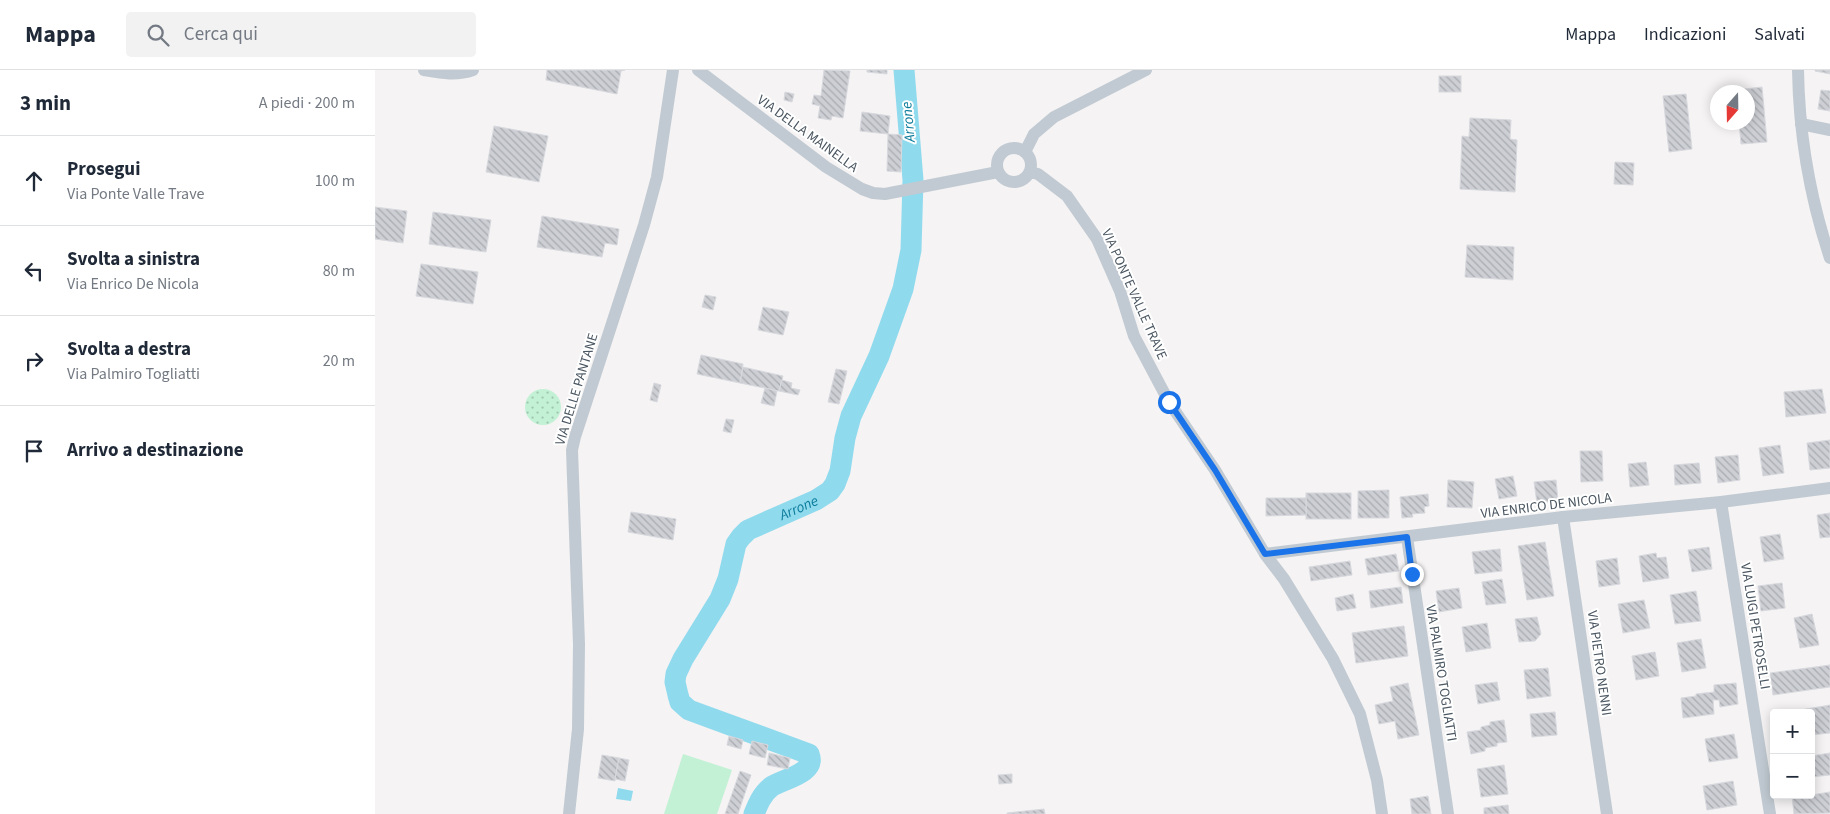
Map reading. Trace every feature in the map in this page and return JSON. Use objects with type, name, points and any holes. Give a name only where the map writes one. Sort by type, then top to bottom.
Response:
[{"type":"street","points":[[424,70],[463,74],[473,70]]},
{"type":"street","name":"VIA DELLE PANTANE","points":[[569,814],[578,729],[579,644],[572,450],[644,225],[657,177],[673,70]]},
{"type":"street","name":"VIA DELLA MAINELLA","points":[[698,70],[842,178],[873,193],[897,193],[998,172]]},
{"type":"street","points":[[1025,152],[1034,134],[1054,118],[1146,70]]},
{"type":"street","points":[[1799,70],[1801,124],[1811,184],[1830,258]]},
{"type":"street","points":[[1801,124],[1830,130]]},
{"type":"street","points":[[1015,148],[1025,152],[1031,161],[1030,172],[1023,180],[1006,181],[998,172],[997,160],[1004,150],[1015,148]]},
{"type":"street","name":"VIA PONTE VALLE TRAVE","points":[[1030,172],[1037,174],[1067,196],[1097,239],[1120,291],[1134,336],[1169,402],[1215,470],[1265,554],[1284,579],[1333,659],[1360,714],[1377,780],[1382,814]]},
{"type":"street","name":"VIA ENRICO DE NICOLA","points":[[1265,554],[1563,517],[1721,502],[1830,488]]},
{"type":"street","name":"VIA LUIGI PETROSELLI","points":[[1721,502],[1770,814]]},
{"type":"street","name":"VIA PIETRO NENNI","points":[[1563,517],[1607,814]]},
{"type":"street","name":"VIA PALMIRO TOGLIATTI","points":[[1407,537],[1448,814]]},
{"type":"green space","points":[[543,389],[555,395],[561,407],[555,419],[543,425],[531,419],[525,407],[531,395]]},
{"type":"green space","points":[[683,754],[732,770],[717,814],[664,814]]},
{"type":"water","points":[[618,788],[633,791],[631,801],[616,799]]},
{"type":"building","points":[[547,70],[625,70],[621,71],[617,94],[546,80]]},
{"type":"building","points":[[824,70],[850,71],[843,118],[832,116],[831,120],[818,118],[820,106],[812,104],[814,95],[821,96]]},
{"type":"building","points":[[867,70],[887,70],[887,74],[867,72]]},
{"type":"building","points":[[1815,70],[1830,70],[1830,74],[1815,71]]},
{"type":"building","points":[[1439,76],[1461,76],[1461,92],[1439,92]]},
{"type":"building","points":[[1762,87],[1767,142],[1741,144],[1740,130],[1755,130],[1755,88]]},
{"type":"building","points":[[1821,90],[1830,91],[1830,111],[1818,109]]},
{"type":"building","points":[[785,92],[794,94],[792,102],[784,100]]},
{"type":"building","points":[[1686,94],[1692,149],[1669,152],[1663,96]]},
{"type":"building","points":[[862,112],[890,116],[888,134],[860,131]]},
{"type":"building","points":[[1470,118],[1511,120],[1510,139],[1517,140],[1515,192],[1460,189],[1462,136],[1469,137]]},
{"type":"building","points":[[494,126],[548,136],[539,182],[486,172]]},
{"type":"building","points":[[888,134],[902,135],[901,172],[887,171]]},
{"type":"building","points":[[1615,162],[1634,163],[1633,185],[1614,184]]},
{"type":"building","points":[[375,207],[407,211],[403,243],[375,239]]},
{"type":"building","points":[[433,212],[491,220],[486,252],[429,244]]},
{"type":"building","points":[[542,216],[619,229],[617,245],[605,243],[602,257],[537,247]]},
{"type":"building","points":[[1467,245],[1514,247],[1513,280],[1465,277]]},
{"type":"building","points":[[421,264],[478,272],[473,304],[416,296]]},
{"type":"building","points":[[705,295],[716,297],[713,310],[702,307]]},
{"type":"building","points":[[763,307],[789,312],[783,335],[758,330]]},
{"type":"building","points":[[701,355],[743,364],[740,383],[697,374]]},
{"type":"building","points":[[743,367],[783,376],[779,391],[740,383]]},
{"type":"building","points":[[836,369],[847,371],[839,404],[828,402]]},
{"type":"building","points":[[782,380],[792,383],[791,388],[800,390],[798,395],[779,391]]},
{"type":"building","points":[[654,383],[661,385],[657,402],[650,400]]},
{"type":"building","points":[[765,388],[777,391],[774,406],[761,403]]},
{"type":"building","points":[[1822,389],[1826,413],[1786,417],[1784,392]]},
{"type":"building","points":[[726,419],[734,420],[731,433],[723,431]]},
{"type":"building","points":[[1830,440],[1830,468],[1810,470],[1807,443]]},
{"type":"building","points":[[1780,445],[1784,473],[1763,476],[1759,448]]},
{"type":"building","points":[[1580,451],[1602,451],[1603,481],[1581,482]]},
{"type":"building","points":[[1738,455],[1740,480],[1718,483],[1715,457]]},
{"type":"building","points":[[1646,462],[1649,485],[1630,487],[1628,464]]},
{"type":"building","points":[[1699,463],[1701,483],[1675,485],[1674,465]]},
{"type":"building","points":[[1513,476],[1517,496],[1499,499],[1495,479]]},
{"type":"building","points":[[1448,480],[1474,482],[1472,508],[1447,507]]},
{"type":"building","points":[[1556,480],[1558,501],[1537,503],[1534,482]]},
{"type":"building","points":[[1389,490],[1389,518],[1358,518],[1358,491]]},
{"type":"building","points":[[1306,493],[1351,493],[1351,519],[1306,519]]},
{"type":"building","points":[[1428,494],[1429,506],[1424,507],[1425,513],[1412,514],[1413,517],[1402,518],[1400,497]]},
{"type":"building","points":[[1266,498],[1306,498],[1306,515],[1266,516]]},
{"type":"building","points":[[631,512],[676,519],[673,540],[628,532]]},
{"type":"building","points":[[1830,513],[1830,537],[1820,538],[1817,515]]},
{"type":"building","points":[[1780,534],[1784,559],[1764,562],[1760,537]]},
{"type":"building","points":[[1545,542],[1554,596],[1527,600],[1518,546]]},
{"type":"building","points":[[1709,547],[1712,569],[1692,572],[1688,550]]},
{"type":"building","points":[[1500,549],[1502,571],[1475,574],[1472,552]]},
{"type":"building","points":[[1656,553],[1657,558],[1666,557],[1669,578],[1643,582],[1639,556]]},
{"type":"building","points":[[1396,554],[1399,571],[1368,575],[1365,559]]},
{"type":"building","points":[[1617,558],[1620,584],[1599,587],[1596,561]]},
{"type":"building","points":[[1350,561],[1352,575],[1311,581],[1309,567]]},
{"type":"building","points":[[1502,579],[1506,603],[1486,605],[1482,582]]},
{"type":"building","points":[[1782,583],[1785,608],[1761,611],[1758,586]]},
{"type":"building","points":[[1401,587],[1403,603],[1371,608],[1369,591]]},
{"type":"building","points":[[1459,588],[1462,608],[1439,612],[1436,591]]},
{"type":"building","points":[[1696,591],[1701,621],[1675,624],[1670,595]]},
{"type":"building","points":[[1353,594],[1356,608],[1337,611],[1335,598]]},
{"type":"building","points":[[1644,600],[1650,628],[1623,633],[1618,604]]},
{"type":"building","points":[[1812,614],[1819,645],[1800,648],[1794,618]]},
{"type":"building","points":[[1537,617],[1541,634],[1535,641],[1519,642],[1515,619]]},
{"type":"building","points":[[1487,623],[1491,648],[1466,652],[1462,627]]},
{"type":"building","points":[[1404,626],[1408,656],[1356,663],[1352,633]]},
{"type":"building","points":[[1701,639],[1706,668],[1682,672],[1677,643]]},
{"type":"building","points":[[1655,652],[1659,676],[1636,680],[1632,656]]},
{"type":"building","points":[[1830,665],[1830,687],[1773,695],[1770,673]]},
{"type":"building","points":[[1548,668],[1551,696],[1527,699],[1524,670]]},
{"type":"building","points":[[1497,682],[1500,700],[1478,704],[1475,685]]},
{"type":"building","points":[[1408,683],[1419,735],[1398,739],[1395,721],[1379,724],[1375,705],[1393,701],[1390,687]]},
{"type":"building","points":[[1736,683],[1738,704],[1720,707],[1719,700],[1713,700],[1714,714],[1683,718],[1681,698],[1714,692],[1714,685]]},
{"type":"building","points":[[1830,705],[1830,733],[1815,735],[1815,709],[1806,709]]},
{"type":"building","points":[[1555,712],[1557,735],[1532,737],[1530,714]]},
{"type":"building","points":[[1504,720],[1507,742],[1497,743],[1497,746],[1485,748],[1485,751],[1471,754],[1467,732],[1481,730],[1481,727],[1490,725],[1490,722]]},
{"type":"building","points":[[1734,734],[1738,758],[1709,762],[1705,739]]},
{"type":"building","points":[[729,736],[743,740],[741,749],[727,745]]},
{"type":"building","points":[[752,741],[768,745],[765,758],[749,754]]},
{"type":"building","points":[[769,753],[790,758],[788,769],[767,765]]},
{"type":"building","points":[[1830,753],[1830,775],[1815,777],[1815,755]]},
{"type":"building","points":[[602,755],[619,758],[615,781],[598,778]]},
{"type":"building","points":[[619,758],[629,760],[625,781],[615,779]]},
{"type":"building","points":[[1504,765],[1508,794],[1481,797],[1477,769]]},
{"type":"building","points":[[740,771],[751,775],[738,814],[725,814]]},
{"type":"building","points":[[1012,774],[1012,783],[999,784],[998,775]]},
{"type":"building","points":[[1733,781],[1737,805],[1707,810],[1703,786]]},
{"type":"building","points":[[1830,792],[1830,813],[1794,814],[1792,799],[1815,799],[1815,794]]},
{"type":"building","points":[[1428,796],[1431,814],[1412,814],[1410,799]]},
{"type":"building","points":[[1508,805],[1509,814],[1484,814],[1484,808]]},
{"type":"building","points":[[1044,809],[1045,814],[1007,814],[1007,813]]},
{"type":"waterway","name":"Arrone","points":[[754,814],[761,799],[771,787],[797,775],[808,766],[810,761],[809,754],[689,710],[680,702],[675,682],[676,674],[683,659],[720,599],[728,579],[736,544],[741,537],[748,530],[816,500],[830,491],[840,471],[845,438],[851,416],[879,356],[903,289],[911,250],[913,180],[904,70]]},
{"type":"route","points":[[1169,402],[1215,470],[1265,554],[1407,537],[1412,574]]}]
